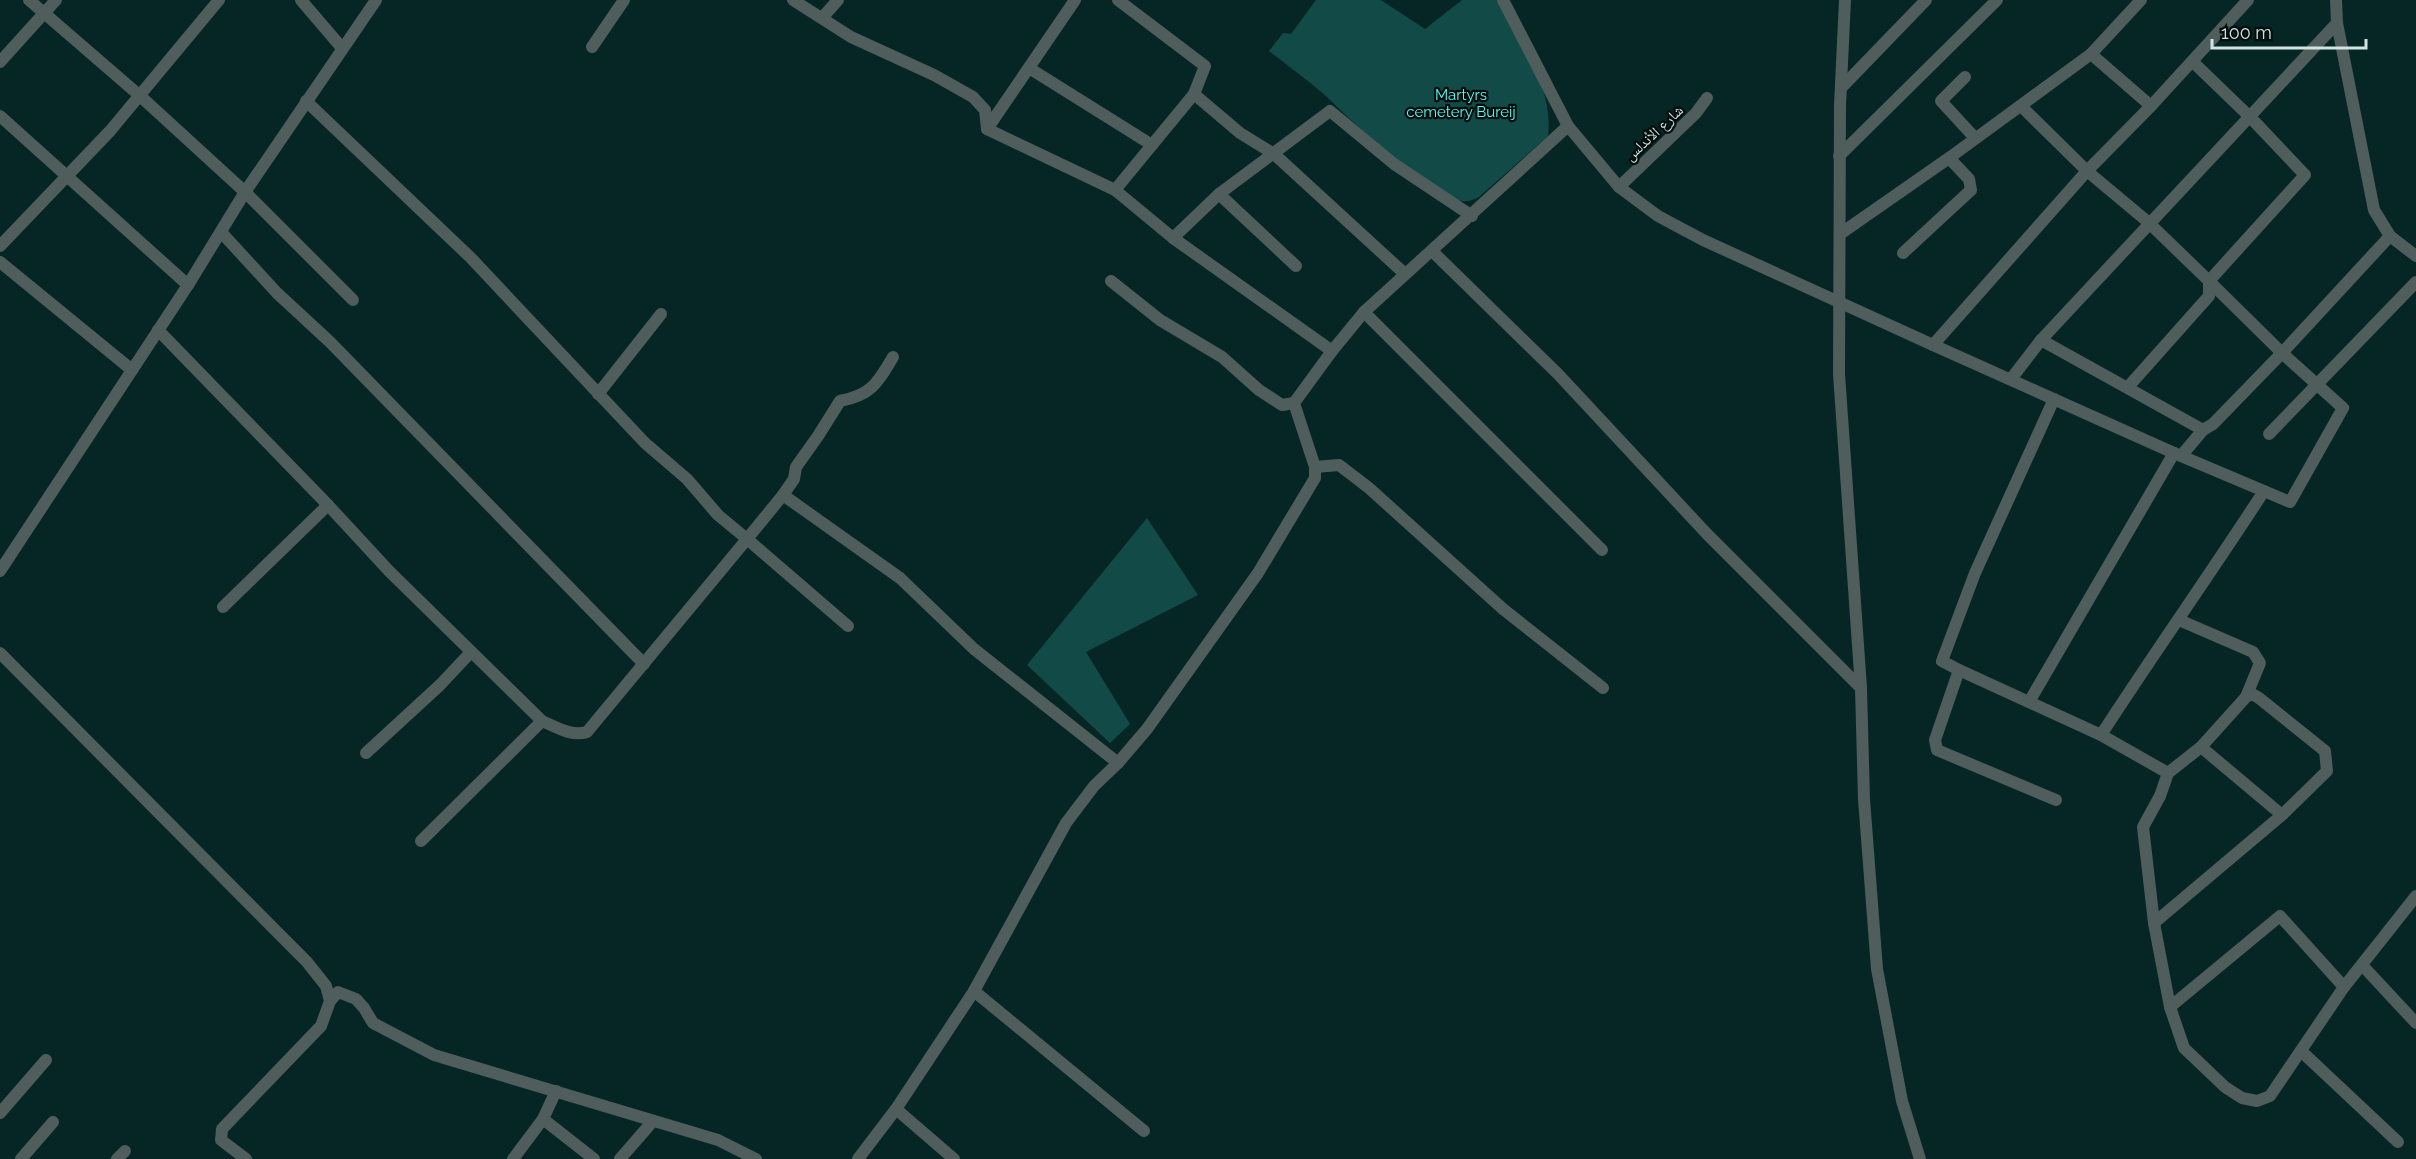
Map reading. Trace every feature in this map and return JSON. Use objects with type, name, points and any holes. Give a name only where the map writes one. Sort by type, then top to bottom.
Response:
[{"type":"street","points":[[29,0],[139,95],[245,192],[353,300]]},
{"type":"street","points":[[0,62],[56,0]]},
{"type":"street","points":[[0,246],[110,131],[219,0]]},
{"type":"street","points":[[301,0],[342,48]]},
{"type":"street","points":[[0,571],[4,556],[132,370],[245,192],[376,0]]},
{"type":"street","points":[[592,47],[624,0]]},
{"type":"street","points":[[793,0],[851,37],[934,75],[973,97],[985,110],[987,129]]},
{"type":"street","points":[[822,18],[838,0]]},
{"type":"street","points":[[987,129],[1075,0]]},
{"type":"street","points":[[1115,190],[1194,94],[1205,66],[1118,0]]},
{"type":"street","points":[[1503,0],[1568,126],[1619,187],[1658,216],[1704,240],[1933,345],[2290,502],[2343,408],[2282,353],[2148,222],[2087,171],[2021,106]]},
{"type":"street","points":[[1845,0],[1839,156],[1839,374],[1861,688],[1864,799],[1877,969],[1902,1101],[1920,1159]]},
{"type":"street","points":[[1841,88],[1926,0]]},
{"type":"street","points":[[1839,156],[1997,0]]},
{"type":"street","points":[[1840,234],[2091,54],[2141,0]]},
{"type":"street","points":[[1933,345],[2087,171],[2193,62],[2248,0]]},
{"type":"street","points":[[2336,0],[2337,23],[2374,210],[2390,236],[2416,256]]},
{"type":"street","points":[[2010,379],[2041,339],[2148,222],[2251,118],[2337,23]]},
{"type":"street","points":[[2091,54],[2151,106]]},
{"type":"street","points":[[2128,387],[2209,296],[2209,281],[2306,175],[2193,62]]},
{"type":"street","points":[[1029,68],[1152,145]]},
{"type":"street","points":[[1965,77],[1941,101],[1976,138]]},
{"type":"street","points":[[1194,94],[1240,133],[1274,154],[1405,274]]},
{"type":"street","name":"شارع الأندلس","points":[[1619,187],[1696,113],[1707,98]]},
{"type":"street","points":[[306,101],[470,257],[645,443],[687,479],[718,515],[848,626]]},
{"type":"street","points":[[1173,238],[1219,194],[1330,111],[1394,164],[1472,216]]},
{"type":"street","points":[[0,116],[188,285]]},
{"type":"street","points":[[1111,281],[1160,320],[1222,357],[1258,390],[1282,405],[1294,403],[1364,312],[1472,216],[1568,126]]},
{"type":"street","points":[[987,129],[1115,190],[1173,238],[1332,351]]},
{"type":"street","points":[[1903,253],[1971,190],[1969,179],[1949,158]]},
{"type":"street","points":[[1219,194],[1296,266]]},
{"type":"street","points":[[221,232],[277,293],[330,342],[644,664]]},
{"type":"street","points":[[2029,702],[2177,454],[2213,424],[2390,236]]},
{"type":"street","points":[[1432,251],[1558,374],[1707,534],[1861,688]]},
{"type":"street","points":[[0,262],[132,370]]},
{"type":"street","points":[[2269,434],[2416,282]]},
{"type":"street","points":[[1364,312],[1602,550]]},
{"type":"street","points":[[598,394],[661,314]]},
{"type":"street","points":[[158,330],[389,571],[542,721],[579,735],[587,732],[783,495],[794,479],[796,467],[840,400],[858,398],[879,381],[893,357]]},
{"type":"street","points":[[2041,339],[2203,430]]},
{"type":"street","points":[[2054,399],[1975,573],[1942,661],[2101,735],[2168,773]]},
{"type":"street","points":[[858,1159],[896,1109],[974,991],[1038,870],[1066,823],[1094,786],[1118,763],[1147,729],[1258,573],[1315,478],[1314,467],[1294,403]]},
{"type":"street","points":[[1314,467],[1339,465],[1362,482],[1503,609],[1603,688]]},
{"type":"street","points":[[2101,735],[2264,491]]},
{"type":"street","points":[[783,495],[900,578],[974,649],[1118,763]]},
{"type":"street","points":[[223,607],[328,505]]},
{"type":"street","points":[[2179,620],[2253,652],[2260,663],[2246,697],[2201,747],[2168,773],[2160,796],[2144,827],[2154,923],[2170,1007],[2184,1048],[2225,1087],[2242,1098],[2257,1101],[2270,1096],[2344,987],[2416,896]]},
{"type":"street","points":[[366,753],[471,652]]},
{"type":"street","points":[[0,653],[307,962],[326,986],[330,1001]]},
{"type":"street","points":[[1959,670],[1935,740],[1937,750],[2056,800]]},
{"type":"street","points":[[2154,923],[2282,815],[2327,771],[2325,751],[2259,698],[2252,694],[2246,697]]},
{"type":"street","points":[[421,842],[542,721]]},
{"type":"street","points":[[2201,747],[2282,815]]},
{"type":"street","points":[[2170,1007],[2280,916],[2344,987]]},
{"type":"street","points":[[2362,965],[2416,1023]]},
{"type":"street","points":[[974,991],[1144,1131]]},
{"type":"street","points":[[246,1159],[221,1140],[222,1129],[321,1026],[330,1001],[338,992],[348,994],[364,1008],[372,1023],[434,1055],[718,1140],[756,1159]]},
{"type":"street","points":[[2301,1051],[2398,1142]]},
{"type":"street","points":[[0,1113],[46,1060]]},
{"type":"street","points":[[513,1159],[543,1119],[556,1091]]},
{"type":"street","points":[[896,1109],[954,1159]]},
{"type":"street","points":[[543,1119],[594,1159]]},
{"type":"street","points":[[620,1159],[653,1121]]},
{"type":"street","points":[[21,1159],[53,1122]]},
{"type":"green space","name":"Martyrs cemetery Bureij","points":[[1316,0],[1381,0],[1425,29],[1462,0],[1499,0],[1534,65],[1541,83],[1546,100],[1548,136],[1479,197],[1470,201],[1462,201],[1430,185],[1354,123],[1320,91],[1269,51],[1283,33],[1291,34]]},
{"type":"green space","points":[[1147,518],[1198,595],[1086,652],[1130,724],[1110,743],[1027,665]]}]
